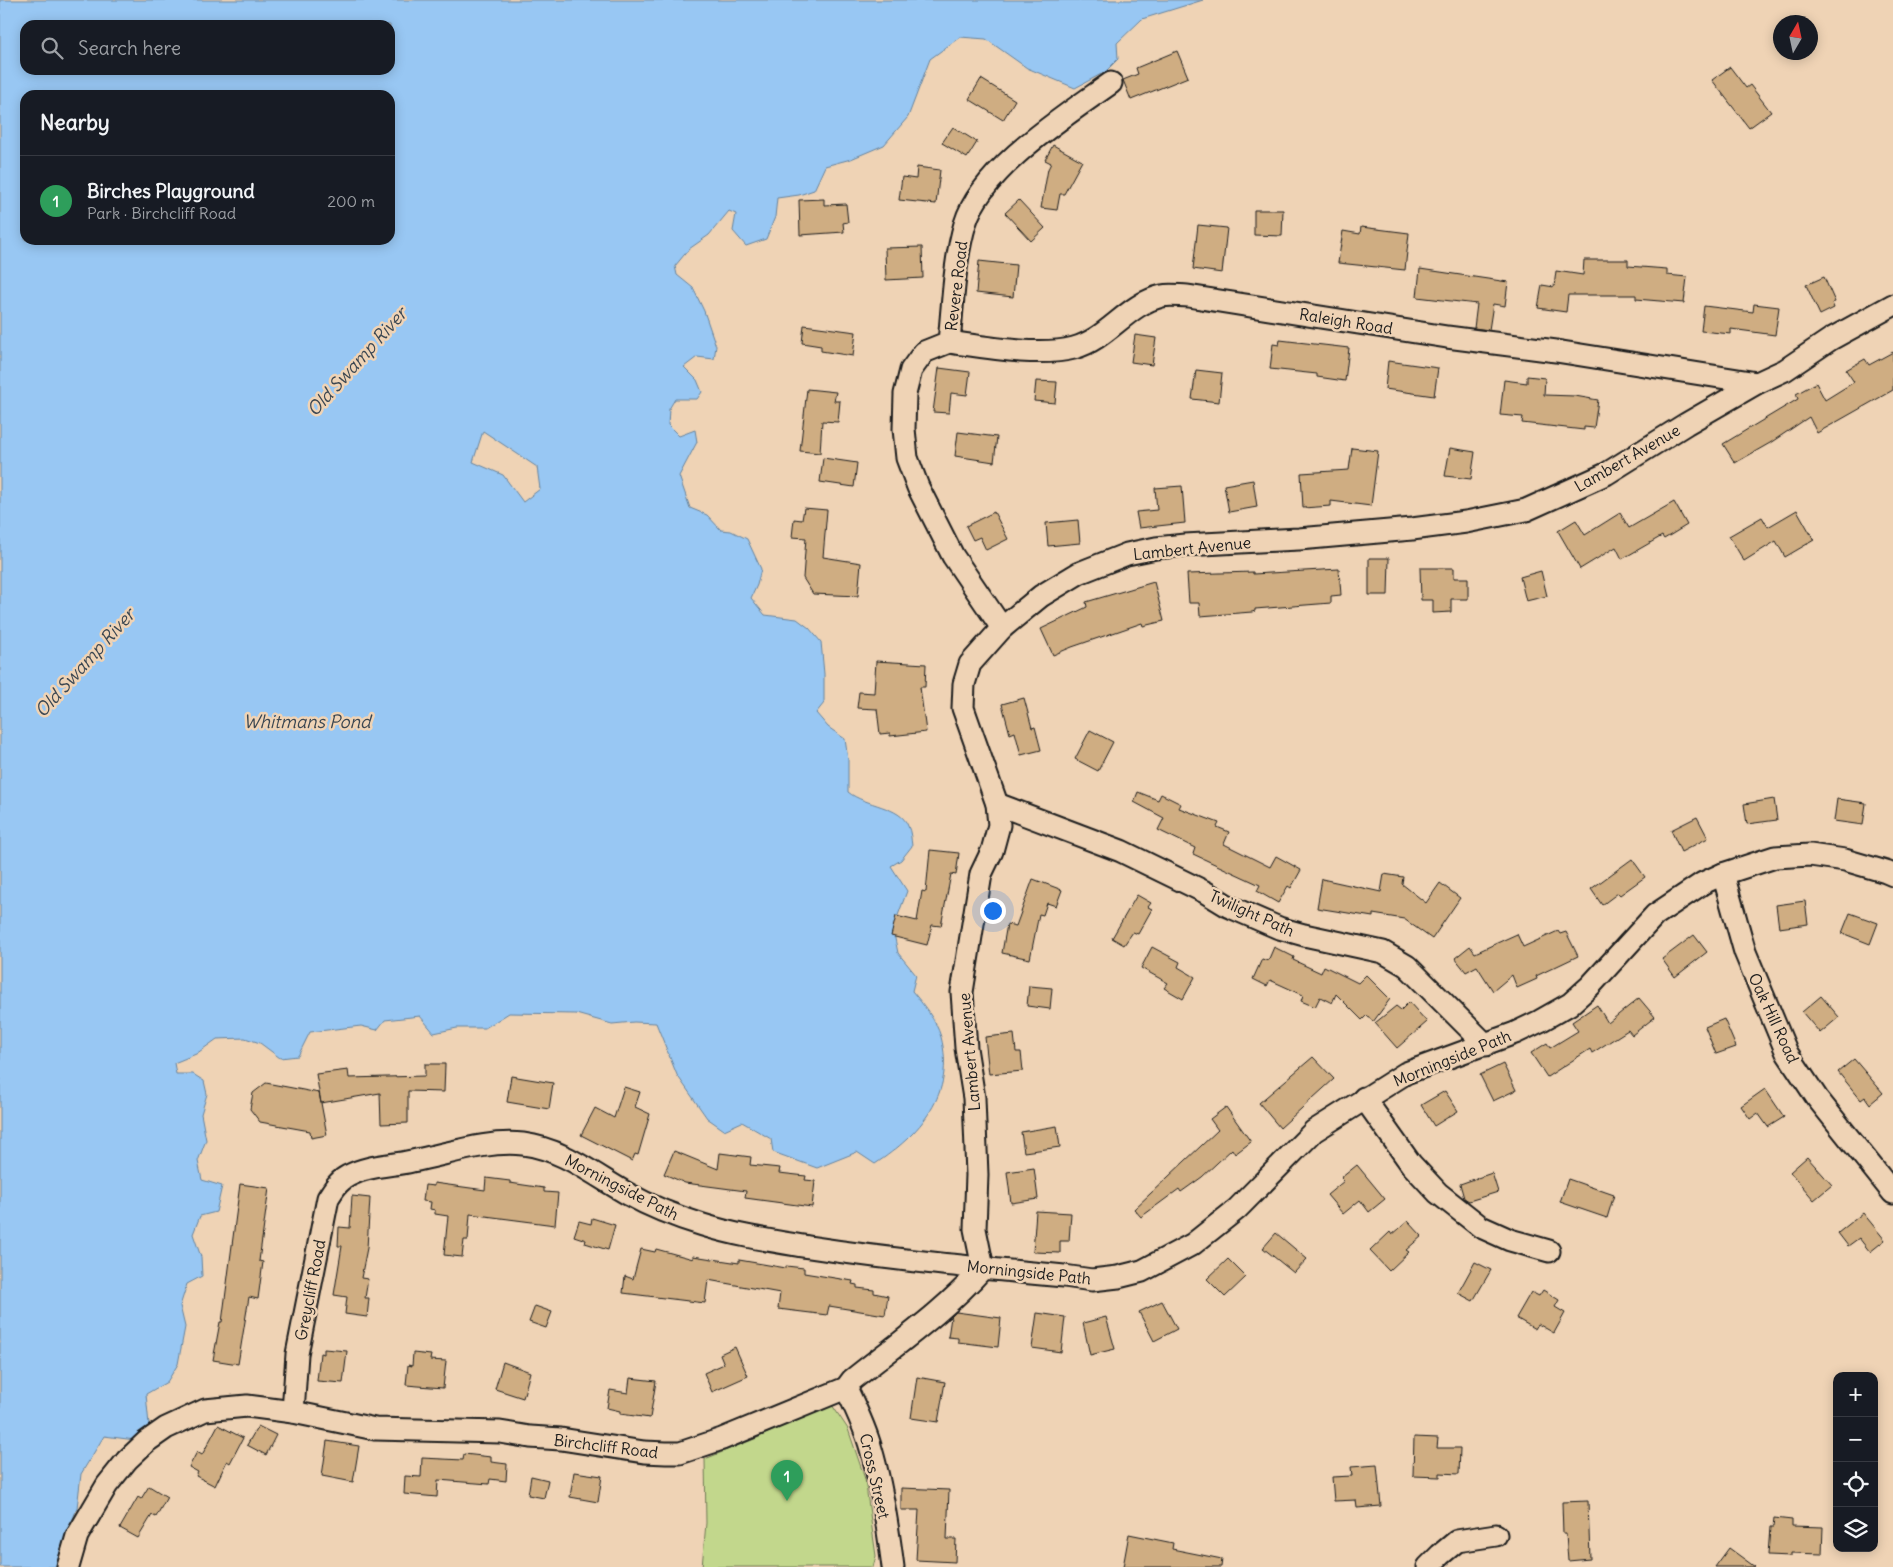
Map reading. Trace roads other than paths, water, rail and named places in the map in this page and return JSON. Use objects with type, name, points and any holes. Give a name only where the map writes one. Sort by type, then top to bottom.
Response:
[{"type":"street","name":"Revere Road","points":[[1002,628],[953,556],[918,487],[907,458],[904,429],[905,394],[911,370],[924,352],[949,342],[958,253],[965,223],[973,203],[987,185],[1036,137],[1111,83]]},
{"type":"street","name":"Raleigh Road","points":[[949,342],[999,350],[1051,351],[1074,348],[1097,337],[1138,306],[1162,296],[1188,296],[1437,336],[1556,351],[1757,383]]},
{"type":"street","name":"Lambert Avenue","points":[[984,1268],[976,1229],[977,1175],[974,1098],[966,1048],[962,992],[981,874],[992,851],[999,825],[997,804],[963,708],[964,684],[970,664],[1002,628],[1041,596],[1079,573],[1127,554],[1175,546],[1412,530],[1526,510],[1606,474],[1686,424],[1757,383],[1785,370],[1831,339],[1893,305]]},
{"type":"street","name":"Twilight Path","points":[[997,804],[1121,851],[1205,892],[1228,906],[1279,928],[1384,952],[1407,966],[1486,1045]]},
{"type":"street","name":"Morningside Path","points":[[348,1176],[365,1168],[411,1162],[484,1146],[513,1143],[540,1148],[572,1159],[630,1194],[668,1213],[738,1235],[856,1254],[1092,1280],[1118,1277],[1142,1270],[1193,1244],[1237,1209],[1314,1131],[1364,1098],[1406,1073],[1486,1045],[1540,1021],[1570,1004],[1590,986],[1655,915],[1703,882],[1775,858],[1810,855],[1845,860],[1886,872],[1893,876]]},
{"type":"street","name":"Oak Hill Road","points":[[1723,874],[1745,952],[1787,1053],[1817,1098],[1893,1194]]},
{"type":"street","points":[[1364,1098],[1411,1164],[1438,1193],[1481,1227],[1510,1240],[1549,1251]]},
{"type":"street","name":"Greycliff Road","points":[[293,1412],[297,1354],[328,1198],[336,1185],[348,1176]]},
{"type":"street","name":"Birchcliff Road","points":[[68,1567],[77,1536],[107,1485],[127,1460],[146,1442],[166,1428],[205,1410],[247,1406],[293,1412],[376,1429],[500,1432],[666,1454],[680,1453],[713,1442],[846,1388],[852,1380],[931,1318],[968,1286],[984,1268]]},
{"type":"street","name":"Cross Street","points":[[846,1388],[871,1448],[893,1567]]},
{"type":"street","points":[[1428,1567],[1440,1554],[1457,1541],[1496,1535]]},
{"type":"water","name":"Whitmans Pond","points":[[0,0],[1203,0],[1142,19],[1117,43],[1118,59],[1105,72],[1075,88],[1027,68],[986,39],[960,37],[930,59],[908,117],[884,145],[851,159],[825,166],[814,190],[799,195],[777,198],[775,217],[766,239],[746,246],[733,231],[736,214],[729,211],[709,235],[689,249],[675,266],[677,275],[693,288],[704,311],[716,346],[714,359],[697,357],[684,367],[697,380],[702,392],[697,399],[675,399],[669,409],[668,425],[679,436],[695,430],[697,442],[679,476],[690,508],[707,515],[721,530],[731,531],[747,539],[761,569],[751,598],[765,615],[797,619],[809,628],[821,642],[824,703],[816,713],[828,727],[845,739],[848,760],[848,792],[855,797],[898,814],[904,819],[910,831],[912,846],[901,860],[891,866],[907,891],[893,929],[898,953],[916,975],[912,991],[936,1024],[941,1037],[944,1058],[943,1077],[939,1094],[920,1126],[906,1140],[875,1164],[857,1152],[817,1168],[773,1152],[771,1139],[742,1122],[724,1130],[707,1118],[677,1075],[656,1023],[612,1024],[576,1014],[509,1013],[485,1028],[457,1028],[434,1033],[420,1016],[385,1020],[377,1030],[361,1026],[310,1032],[298,1056],[280,1058],[260,1043],[245,1038],[217,1039],[196,1054],[174,1063],[176,1074],[193,1074],[204,1081],[207,1094],[201,1114],[206,1140],[198,1161],[202,1180],[222,1186],[216,1212],[200,1216],[193,1234],[201,1257],[202,1276],[187,1284],[180,1306],[185,1327],[178,1364],[167,1382],[146,1394],[149,1425],[135,1440],[104,1436],[81,1474],[77,1508],[55,1567],[0,1567]],"holes":[[[483,431],[537,467],[540,489],[523,502],[503,475],[473,462]]]},
{"type":"place","name":"Birches Playground","points":[[787,1501]]},
{"type":"water label","name":"Old Swamp River","points":[[357,362]]},
{"type":"water label","name":"Old Swamp River","points":[[85,663]]}]
